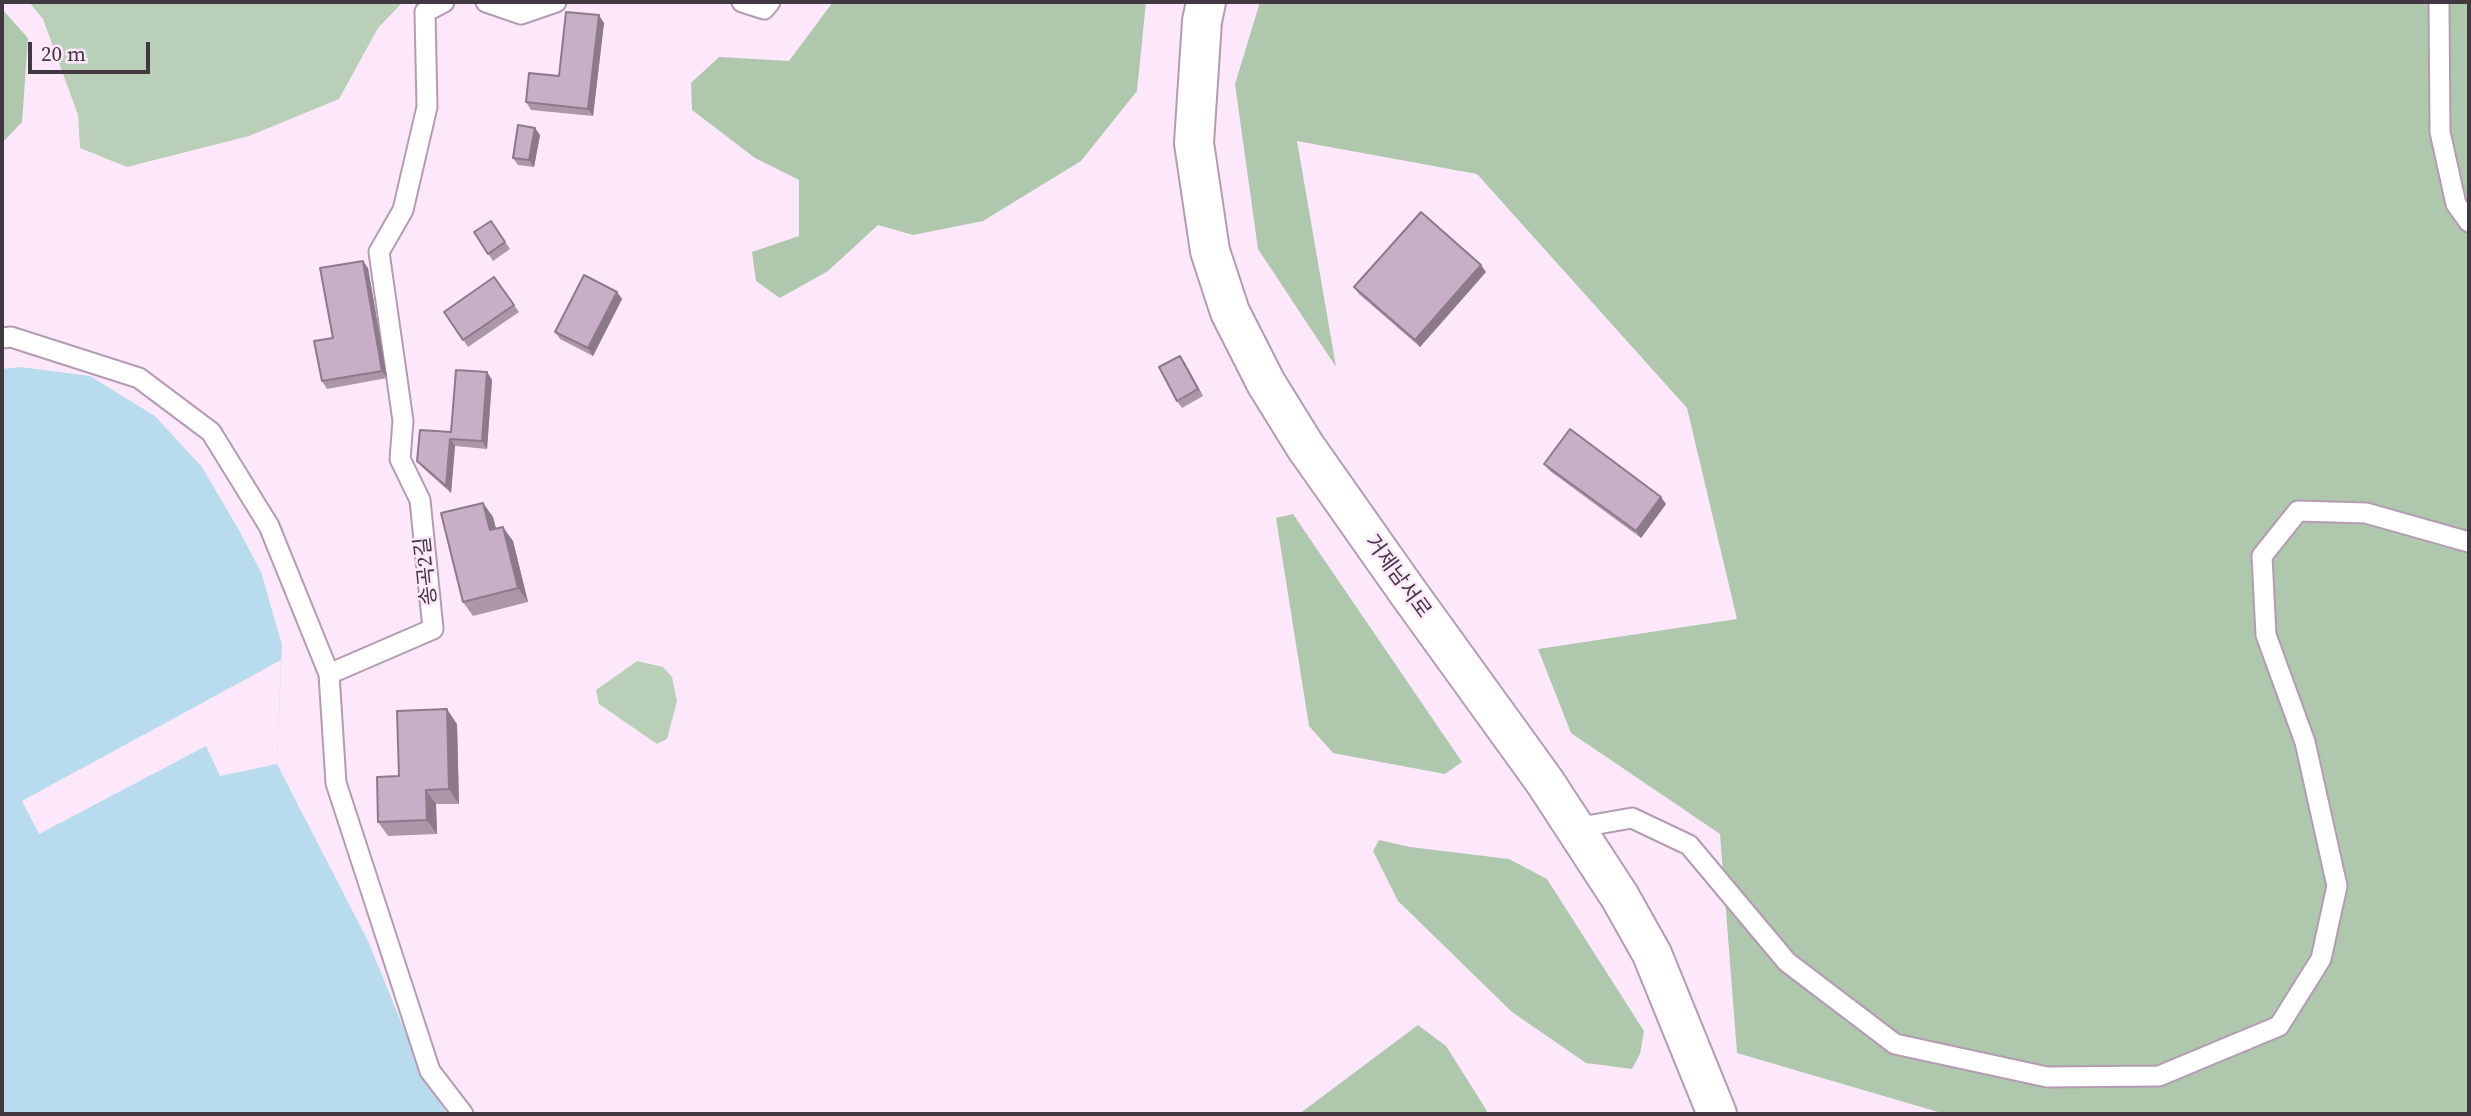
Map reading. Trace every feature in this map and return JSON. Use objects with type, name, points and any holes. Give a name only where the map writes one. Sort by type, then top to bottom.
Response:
[{"type":"main road","name":"거제남서로","points":[[1206,2],[1202,21],[1194,143],[1210,251],[1230,312],[1266,383],[1313,457],[1545,782],[1620,898],[1652,954],[1717,1114]]},
{"type":"lane","name":"송곡2길","points":[[329,674],[433,629],[420,500],[400,459],[403,421],[379,252],[403,210],[427,107],[425,12],[444,2]]},
{"type":"lane","points":[[486,2],[520,14],[556,2]]},
{"type":"lane","points":[[742,2],[764,9],[770,2]]},
{"type":"lane","points":[[2439,2],[2440,132],[2456,204],[2469,222]]},
{"type":"lane","points":[[2,338],[11,337],[139,379],[211,432],[269,526],[329,674],[336,783],[430,1072],[463,1114]]},
{"type":"lane","points":[[1575,828],[1632,818],[1689,845],[1787,962],[1895,1044],[2047,1077],[2159,1076],[2278,1026],[2321,959],[2337,887],[2305,743],[2266,635],[2262,555],[2298,511],[2366,513],[2469,542]]},
{"type":"green space","points":[[29,2],[403,2],[378,28],[339,99],[249,136],[127,167],[80,148],[78,115],[43,19]]},
{"type":"green space","points":[[833,2],[1146,2],[1137,91],[1081,161],[983,221],[913,235],[878,225],[828,271],[780,298],[756,281],[752,252],[799,236],[799,180],[755,158],[692,110],[691,83],[719,57],[789,61]]},
{"type":"green space","points":[[1260,2],[2469,2],[2469,1114],[1945,1114],[1737,1053],[1720,834],[1571,733],[1538,649],[1737,619],[1687,408],[1477,174],[1297,141],[1336,367],[1258,249],[1235,84]]},
{"type":"green space","points":[[2,9],[28,38],[22,122],[2,143]]},
{"type":"green space","points":[[1293,514],[1462,762],[1445,774],[1333,753],[1309,726],[1276,518]]},
{"type":"green space","points":[[637,661],[663,667],[672,677],[677,701],[667,739],[657,744],[599,704],[596,690]]},
{"type":"green space","points":[[1379,840],[1410,847],[1509,859],[1547,879],[1644,1031],[1640,1054],[1632,1069],[1586,1063],[1512,1012],[1398,901],[1373,851]]},
{"type":"green space","points":[[1418,1025],[1446,1046],[1487,1114],[1299,1114]]},
{"type":"water","points":[[20,367],[90,376],[155,416],[202,467],[240,532],[261,572],[282,645],[277,764],[368,941],[418,1063],[447,1114],[2,1114],[2,369]]},
{"type":"pier","points":[[281,660],[277,764],[220,776],[206,746],[39,834],[22,801]]},
{"type":"building","points":[[566,12],[599,15],[588,109],[526,102],[529,73],[559,76]]},
{"type":"building","points":[[518,125],[535,128],[529,160],[513,158]]},
{"type":"building","points":[[1421,212],[1481,265],[1415,340],[1354,287]]},
{"type":"building","points":[[491,221],[505,242],[488,254],[474,232]]},
{"type":"building","points":[[363,261],[382,371],[322,381],[314,341],[333,338],[320,268]]},
{"type":"building","points":[[584,275],[617,292],[588,348],[555,332]]},
{"type":"building","points":[[494,277],[514,305],[463,340],[444,312]]},
{"type":"building","points":[[1180,356],[1198,389],[1177,401],[1159,367]]},
{"type":"building","points":[[456,370],[487,372],[482,441],[450,439],[446,486],[417,461],[420,430],[451,432]]},
{"type":"building","points":[[1570,429],[1661,497],[1636,531],[1544,464]]},
{"type":"building","points":[[483,503],[490,530],[503,527],[518,588],[463,602],[441,513]]},
{"type":"building","points":[[447,709],[449,789],[426,790],[427,820],[378,822],[377,777],[399,776],[397,711]]}]
